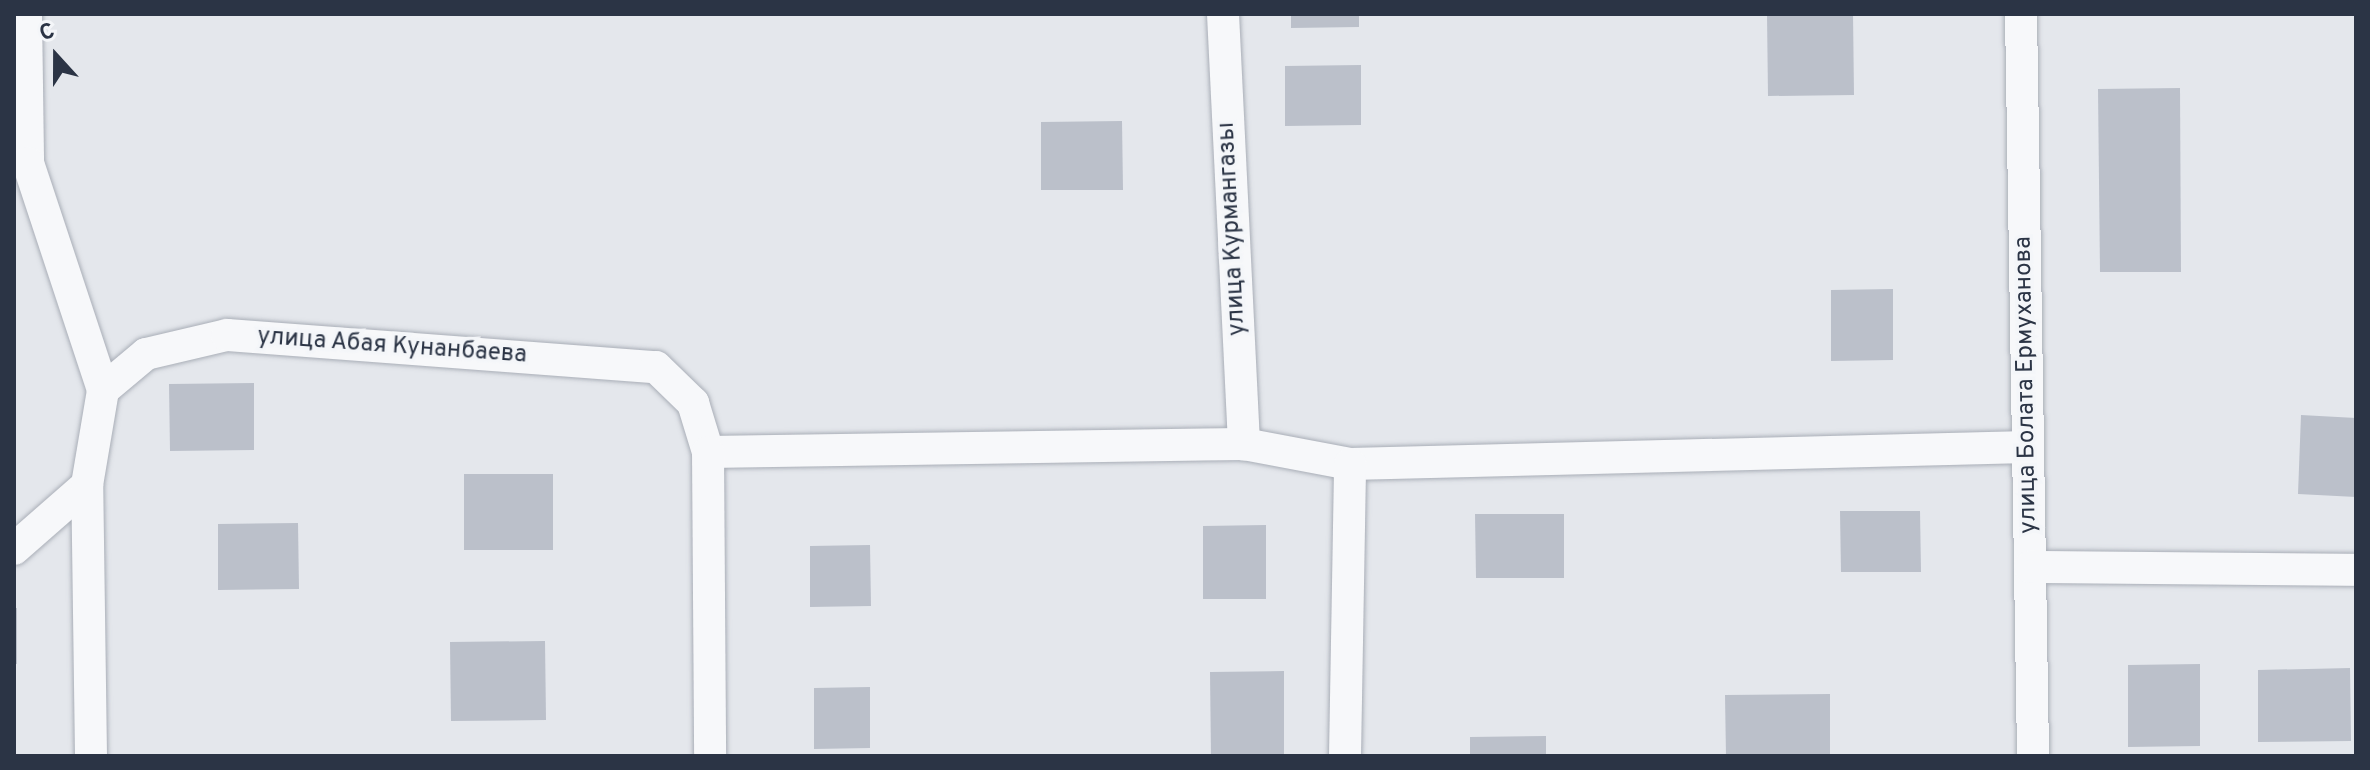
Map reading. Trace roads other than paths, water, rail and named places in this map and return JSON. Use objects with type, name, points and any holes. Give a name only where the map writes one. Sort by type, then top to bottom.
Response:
[{"type":"street","points":[[26,14],[28,163],[103,390],[87,485],[91,756]]},
{"type":"street","name":"улица Курмангазы","points":[[1223,14],[1244,444]]},
{"type":"street","name":"улица Болата Ермуханова","points":[[2021,14],[2033,756]]},
{"type":"street","name":"улица Абая Кунанбаева","points":[[103,390],[146,354],[227,335],[656,367],[693,403],[708,452],[710,756]]},
{"type":"street","points":[[708,452],[1244,444],[1350,464],[2028,447]]},
{"type":"street","points":[[1345,756],[1350,464]]},
{"type":"street","points":[[14,549],[87,485]]},
{"type":"street","points":[[2030,567],[2356,570]]}]
